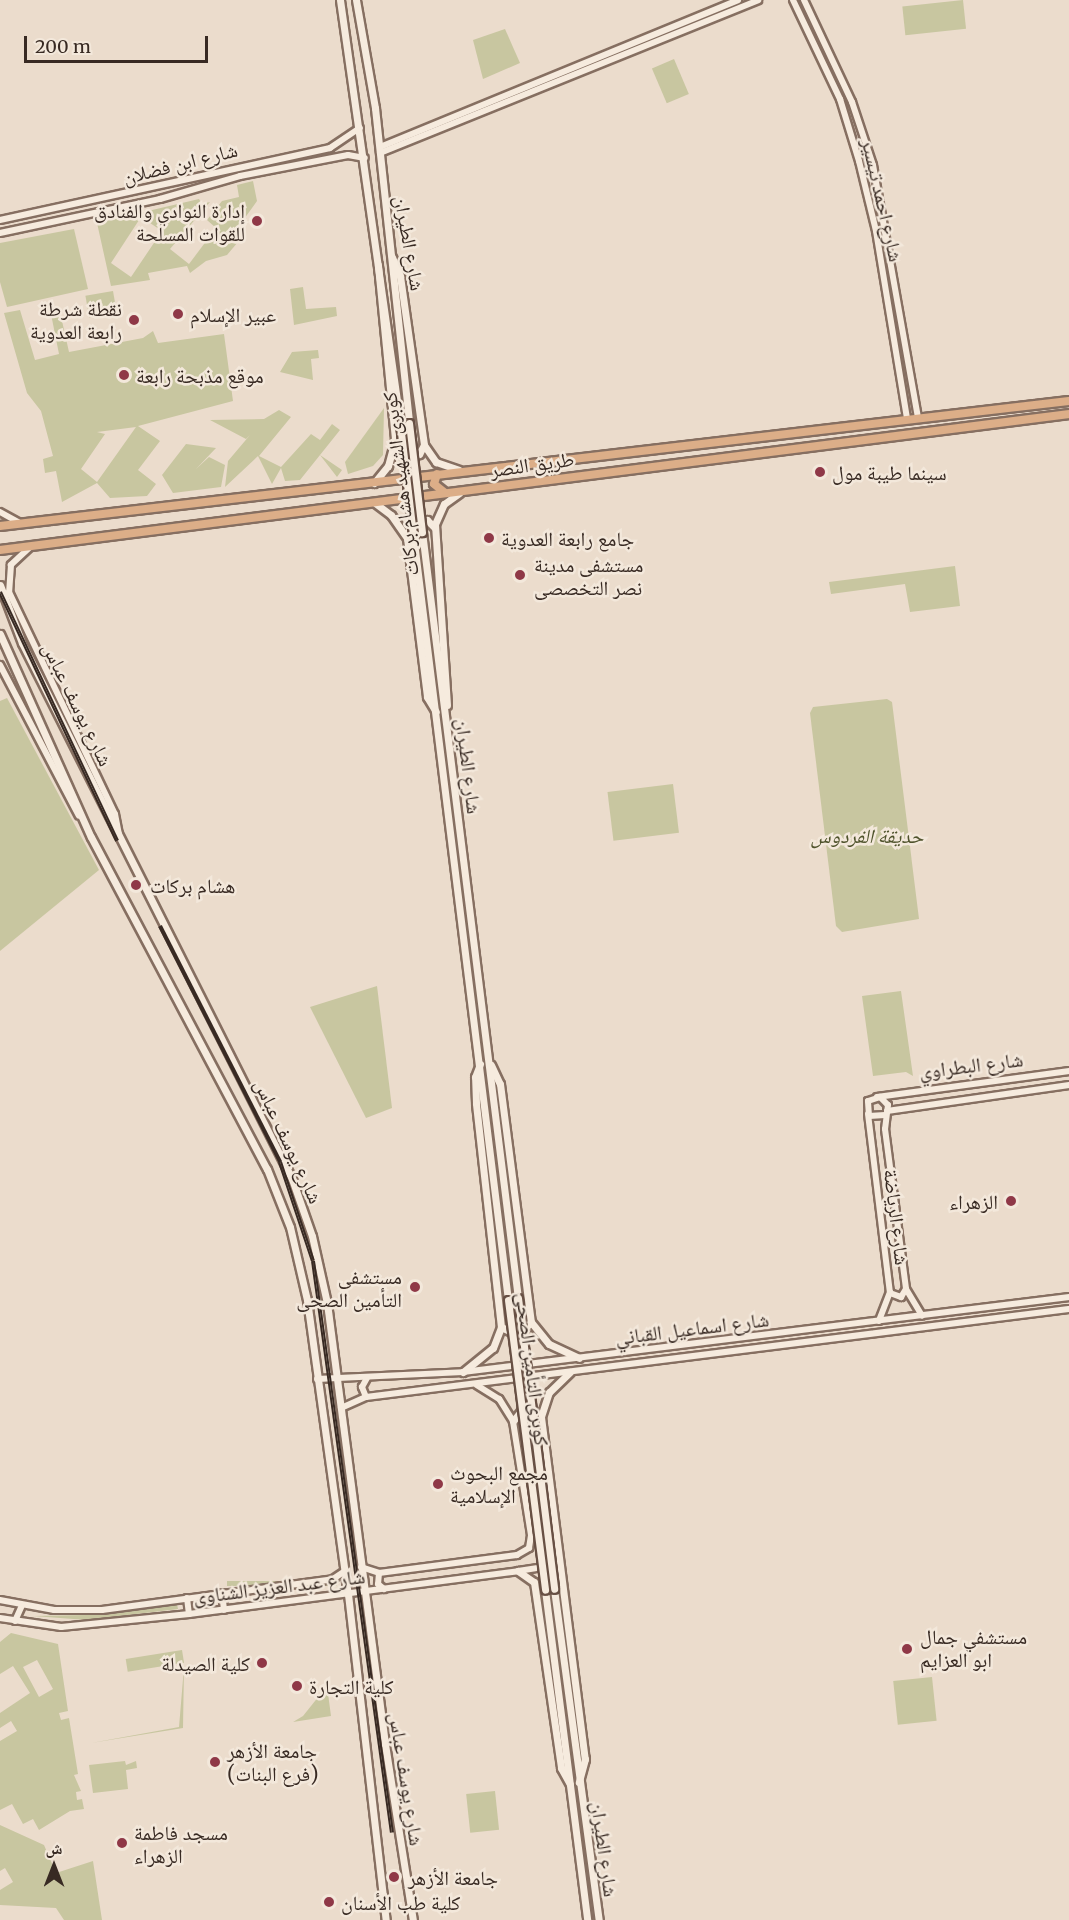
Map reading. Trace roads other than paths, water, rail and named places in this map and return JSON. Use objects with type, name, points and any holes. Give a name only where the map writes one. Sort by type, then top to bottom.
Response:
[{"type":"highway","name":"طريق النصر","points":[[0,526],[372,484],[461,471],[907,418],[1069,401]]},
{"type":"highway","name":"طريق النصر","points":[[2,549],[1069,414]]},
{"type":"highway","points":[[437,474],[434,484],[444,492]]},
{"type":"highway","points":[[389,481],[396,489],[390,500]]},
{"type":"main road","name":"شارع الطيران","points":[[340,0],[380,259],[377,285],[394,448]]},
{"type":"main road","name":"شارع الطيران","points":[[356,0],[380,150],[391,254],[400,276],[424,445]]},
{"type":"main road","name":"كوبرى الشهيد هشام بركات","points":[[391,254],[422,532],[446,710]]},
{"type":"main road","name":"كوبرى الشهيد هشام بركات","points":[[380,259],[411,523],[410,536],[436,712]]},
{"type":"main road","points":[[372,484],[385,471],[394,448],[409,458],[419,454],[424,445],[440,465],[461,471]]},
{"type":"main road","points":[[411,523],[422,519],[435,528],[444,504],[468,489]]},
{"type":"main road","points":[[375,503],[392,515],[410,536]]},
{"type":"main road","name":"شارع الطيران","points":[[435,528],[449,685],[446,710],[490,1063]]},
{"type":"main road","points":[[0,585],[22,643],[119,836]]},
{"type":"main road","points":[[0,634],[92,837]]},
{"type":"main road","name":"شارع الطيران","points":[[436,712],[480,1064]]},
{"type":"main road","name":"شارع يوسف عباس","points":[[119,836],[292,1179],[318,1261],[413,1920]]},
{"type":"main road","name":"شارع يوسف عباس","points":[[92,837],[281,1199],[303,1279],[348,1594],[386,1920]]},
{"type":"main road","points":[[490,1063],[500,1084],[531,1322],[549,1344],[579,1358]]},
{"type":"main road","name":"كوبرى التأمين الصحى","points":[[490,1063],[579,1782]]},
{"type":"main road","points":[[463,1372],[493,1348],[501,1327],[476,1103],[475,1077],[480,1064]]},
{"type":"main road","name":"كوبرى التأمين الصحى","points":[[480,1064],[570,1784]]},
{"type":"main road","points":[[501,1327],[518,1335],[531,1322]]},
{"type":"main road","points":[[570,1372],[549,1392],[541,1417],[585,1759],[579,1782]]},
{"type":"main road","points":[[513,1421],[528,1410],[541,1417]]},
{"type":"main road","points":[[518,1571],[533,1579]]},
{"type":"main road","points":[[533,1579],[545,1574],[561,1577]]},
{"type":"main road","points":[[533,1579],[561,1768],[570,1784]]},
{"type":"main road","name":"شارع الطيران","points":[[579,1782],[599,1920]]},
{"type":"main road","name":"شارع الطيران","points":[[570,1784],[586,1920]]},
{"type":"street","points":[[380,150],[741,2],[758,0]]},
{"type":"street","name":"شارع احمد تيسير","points":[[793,0],[840,99],[859,161],[876,231],[907,418]]},
{"type":"street","name":"شارع احمد تيسير","points":[[804,0],[852,102],[871,157],[887,228],[918,417]]},
{"type":"street","name":"شارع ابن فضلان","points":[[0,220],[342,144],[361,127]]},
{"type":"street","points":[[342,144],[348,147],[348,155]]},
{"type":"street","name":"شارع ابن فضلان","points":[[0,233],[348,155],[365,158]]},
{"type":"street","points":[[859,161],[871,157]]},
{"type":"street","points":[[876,231],[887,228]]},
{"type":"street","points":[[898,355],[909,353]]},
{"type":"street","points":[[0,512],[21,523]]},
{"type":"street","points":[[0,573],[8,576],[18,555],[39,545]]},
{"type":"street","name":"شارع يوسف عباس","points":[[8,576],[23,629],[115,814],[119,836]]},
{"type":"street","name":"شارع يوسف عباس","points":[[0,666],[92,837]]},
{"type":"street","name":"شارع البطراوي","points":[[877,1097],[1069,1071]]},
{"type":"street","name":"شارع البطراوي","points":[[886,1113],[1069,1085]]},
{"type":"street","points":[[877,1097],[886,1102],[886,1113],[875,1119],[868,1114],[868,1101],[877,1097]]},
{"type":"street","name":"شارع الرياضة","points":[[886,1113],[906,1289],[922,1316]]},
{"type":"street","name":"شارع الرياضة","points":[[868,1114],[890,1292],[879,1321]]},
{"type":"street","points":[[890,1292],[901,1297],[906,1289]]},
{"type":"street","name":"شارع اسماعيل القباني","points":[[317,1379],[463,1372],[1069,1297]]},
{"type":"street","points":[[1027,1302],[1028,1314]]},
{"type":"street","name":"شارع اسماعيل القباني","points":[[341,1408],[366,1397],[477,1385],[1069,1309]]},
{"type":"street","points":[[366,1397],[363,1387],[367,1378]]},
{"type":"street","points":[[477,1385],[499,1400],[513,1421]]},
{"type":"street","name":"شارع عبد العزيز الشناوى","points":[[361,1568],[379,1573],[521,1554],[531,1544],[531,1535],[513,1421]]},
{"type":"street","name":"شارع عبد العزيز الشناوى","points":[[0,1618],[61,1627],[189,1614],[518,1571],[543,1566],[558,1556]]},
{"type":"street","name":"شارع عبد العزيز الشناوى","points":[[0,1600],[22,1605],[83,1611],[333,1579],[345,1571]]},
{"type":"street","points":[[379,1573],[378,1584],[384,1589]]},
{"type":"street","points":[[222,1593],[224,1610]]},
{"type":"street","points":[[187,1598],[189,1614]]},
{"type":"street","points":[[15,1621],[22,1605]]},
{"type":"railway","points":[[0,592],[117,841]]},
{"type":"railway","points":[[160,926],[280,1162],[313,1261],[392,1833]]},
{"type":"place","name":"إدارة النوادي والفنادق للقوات المسلحة","points":[[257,221]]},
{"type":"place","name":"عبير الإسلام","points":[[178,314]]},
{"type":"place","name":"نقطة شرطة رابعة العدوية","points":[[134,320]]},
{"type":"place","name":"موقع مذبحة رابعة","points":[[124,375]]},
{"type":"place","name":"سينما طيبة مول","points":[[820,472]]},
{"type":"place","name":"جامع رابعة العدوية","points":[[489,538]]},
{"type":"place","name":"مستشفى مدينة نصر التخصصى","points":[[520,575]]},
{"type":"place","name":"هشام بركات","points":[[136,885]]},
{"type":"place","name":"الزهراء","points":[[1011,1201]]},
{"type":"place","name":"مستشفى التأمين الصحى","points":[[415,1287]]},
{"type":"place","name":"مجمع البحوث الإسلامية","points":[[438,1484]]},
{"type":"place","name":"مستشفي جمال ابو العزايم","points":[[907,1649]]},
{"type":"place","name":"كلية الصيدلة","points":[[262,1663]]},
{"type":"place","name":"كلية التجارة","points":[[297,1686]]},
{"type":"place","name":"جامعة الأزهر (فرع البنات)","points":[[215,1762]]},
{"type":"place","name":"مسجد فاطمة الزهراء","points":[[122,1843]]},
{"type":"place","name":"جامعة الأزهر","points":[[394,1877]]},
{"type":"place","name":"كلية طب الأسنان","points":[[329,1902]]},
{"type":"park label","name":"حديقة الفردوس","points":[[867,835]]}]
